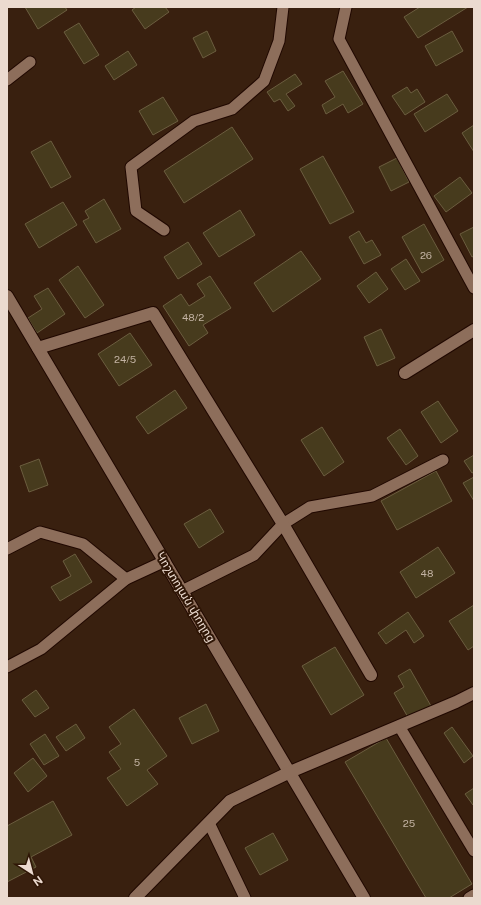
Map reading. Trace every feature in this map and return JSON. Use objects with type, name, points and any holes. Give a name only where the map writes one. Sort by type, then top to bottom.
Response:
[{"type":"street","name":"Կոշտոյան փողոց","points":[[7,296],[364,898]]},
{"type":"street","points":[[38,348],[153,313],[283,524],[371,675]]},
{"type":"street","points":[[405,373],[474,330]]},
{"type":"street","points":[[135,898],[230,801],[290,772],[456,702],[474,692]]},
{"type":"lane","points":[[164,230],[136,212],[132,167],[194,121],[232,109],[264,81],[279,41],[283,7]]},
{"type":"lane","points":[[346,7],[339,39],[474,288]]},
{"type":"lane","points":[[7,80],[30,62]]},
{"type":"lane","points":[[182,591],[254,554],[283,524],[310,507],[372,496],[443,460]]},
{"type":"lane","points":[[7,549],[40,532],[84,544],[126,579]]},
{"type":"lane","points":[[7,667],[41,649],[126,579],[165,561]]},
{"type":"lane","points":[[399,726],[474,851]]},
{"type":"lane","points":[[209,823],[245,898]]},
{"type":"lane","points":[[469,898],[474,895]]},
{"type":"building","points":[[25,7],[65,7],[67,10],[38,29]]},
{"type":"building","points":[[136,7],[165,7],[169,12],[145,29],[132,10]]},
{"type":"building","points":[[420,7],[468,7],[418,38],[404,17]]},
{"type":"building","points":[[79,23],[99,55],[84,64],[64,32]]},
{"type":"building","points":[[207,31],[216,51],[203,58],[193,38]]},
{"type":"building","points":[[452,31],[463,51],[436,66],[425,46]]},
{"type":"building","points":[[128,51],[137,65],[114,80],[105,66]]},
{"type":"building","points":[[343,71],[363,104],[348,113],[343,104],[326,114],[322,105],[335,97],[325,81]]},
{"type":"building","points":[[295,74],[302,84],[286,94],[295,106],[288,111],[280,99],[274,102],[267,92]]},
{"type":"building","points":[[407,87],[411,93],[417,89],[425,102],[405,115],[392,96]]},
{"type":"building","points":[[447,94],[458,111],[425,132],[414,114]]},
{"type":"building","points":[[163,97],[178,121],[153,135],[139,111]]},
{"type":"building","points":[[474,125],[474,152],[462,133]]},
{"type":"building","points":[[232,127],[253,159],[184,203],[164,171]]},
{"type":"building","points":[[51,141],[71,177],[51,188],[31,152]]},
{"type":"building","points":[[323,156],[354,212],[330,224],[300,169]]},
{"type":"building","points":[[397,158],[409,182],[391,191],[379,167]]},
{"type":"building","points":[[460,177],[472,193],[446,212],[434,196]]},
{"type":"building","points":[[104,199],[121,229],[96,243],[83,221],[89,218],[85,211]]},
{"type":"building","points":[[63,202],[77,225],[39,248],[25,224]]},
{"type":"building","points":[[240,210],[255,235],[219,257],[203,233]]},
{"type":"building","points":[[424,224],[444,260],[422,273],[402,237]]},
{"type":"building","points":[[474,227],[474,256],[472,257],[460,234]]},
{"type":"building","points":[[359,231],[366,243],[372,240],[381,255],[364,264],[349,237]]},
{"type":"building","points":[[188,242],[202,264],[178,279],[164,257]]},
{"type":"building","points":[[301,251],[321,279],[273,312],[254,283]]},
{"type":"building","points":[[406,259],[420,281],[405,290],[391,269]]},
{"type":"building","points":[[78,266],[104,305],[85,318],[59,280]]},
{"type":"building","points":[[376,272],[388,289],[369,303],[357,286]]},
{"type":"building","points":[[210,276],[231,308],[203,325],[208,333],[189,346],[163,306],[181,294],[189,306],[205,296],[197,284]]},
{"type":"building","points":[[48,288],[65,314],[37,333],[28,318],[42,309],[34,296]]},
{"type":"building","points":[[381,329],[395,358],[377,366],[364,337]]},
{"type":"building","points":[[130,333],[152,365],[119,386],[98,354]]},
{"type":"building","points":[[175,390],[187,408],[148,434],[136,417]]},
{"type":"building","points":[[438,401],[458,431],[441,443],[421,412]]},
{"type":"building","points":[[322,427],[344,462],[324,476],[301,440]]},
{"type":"building","points":[[400,429],[418,456],[406,465],[387,438]]},
{"type":"building","points":[[474,455],[474,472],[472,473],[464,461]]},
{"type":"building","points":[[39,459],[48,485],[29,492],[20,466]]},
{"type":"building","points":[[436,471],[452,501],[397,530],[381,501]]},
{"type":"building","points":[[474,477],[474,501],[463,483]]},
{"type":"building","points":[[210,509],[224,532],[199,548],[184,524]]},
{"type":"building","points":[[438,547],[455,573],[416,598],[400,572]]},
{"type":"building","points":[[75,554],[92,582],[60,601],[51,587],[71,576],[63,561]]},
{"type":"building","points":[[474,605],[474,646],[468,650],[449,621]]},
{"type":"building","points":[[408,612],[424,636],[414,643],[406,630],[386,644],[378,633]]},
{"type":"building","points":[[335,647],[364,695],[331,715],[302,666]]},
{"type":"building","points":[[410,669],[431,706],[409,719],[394,693],[404,687],[398,676]]},
{"type":"building","points":[[36,690],[49,708],[35,717],[22,700]]},
{"type":"building","points":[[206,704],[219,731],[192,744],[179,718]]},
{"type":"building","points":[[134,709],[167,756],[147,770],[158,784],[127,806],[107,778],[121,769],[109,752],[121,744],[109,727]]},
{"type":"building","points":[[76,724],[85,738],[66,751],[56,737]]},
{"type":"building","points":[[452,727],[473,756],[464,763],[444,733]]},
{"type":"building","points":[[45,734],[59,756],[44,765],[30,744]]},
{"type":"building","points":[[386,738],[472,884],[449,898],[426,898],[345,762]]},
{"type":"building","points":[[33,758],[47,776],[28,792],[14,773]]},
{"type":"building","points":[[474,788],[474,805],[473,805],[465,794]]},
{"type":"building","points":[[53,801],[72,835],[31,857],[36,867],[7,882],[7,826]]},
{"type":"building","points":[[273,833],[288,860],[260,875],[245,848]]}]
